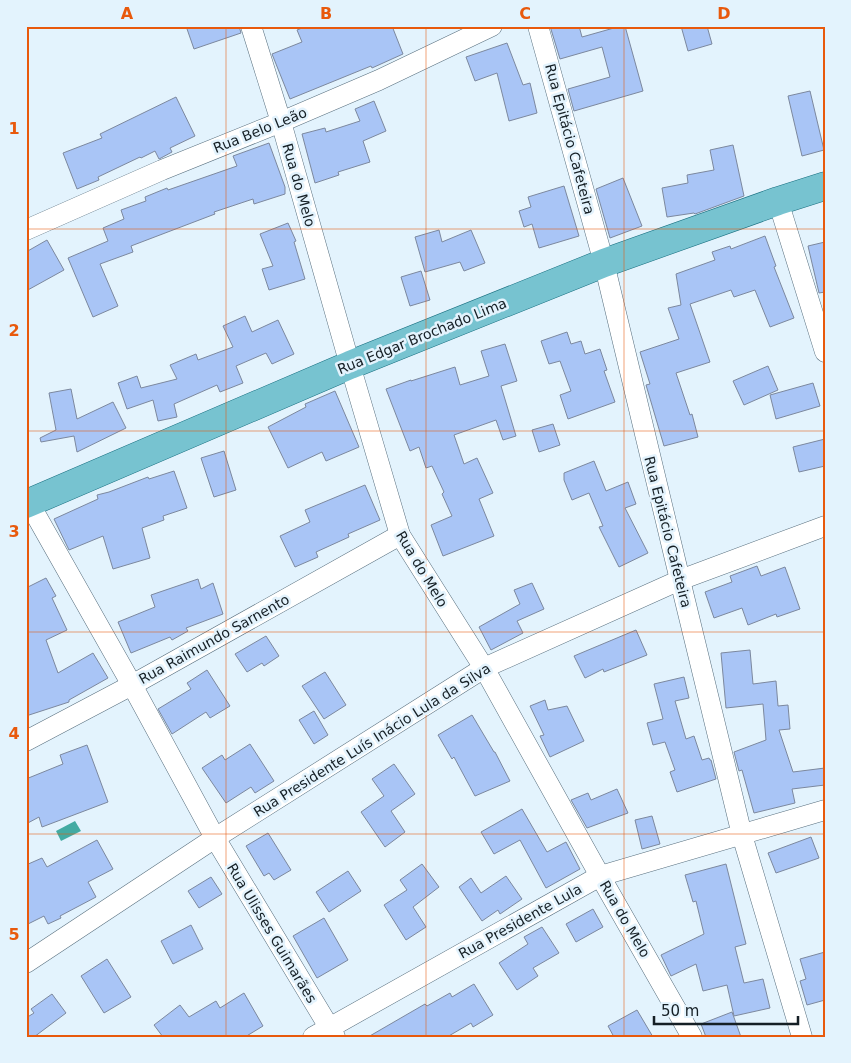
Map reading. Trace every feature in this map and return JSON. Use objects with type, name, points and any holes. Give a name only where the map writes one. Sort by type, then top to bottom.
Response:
[{"type":"main road","name":"Rua Edgar Brochado Lima","points":[[28,503],[350,365],[604,263],[825,186]]},
{"type":"street","name":"Rua do Melo","points":[[251,26],[281,122],[400,535],[484,668],[692,1037]]},
{"type":"street","name":"Rua Belo Leão","points":[[26,230],[162,170],[379,80],[492,26]]},
{"type":"street","name":"Rua Epitácio Cafeteira","points":[[538,26],[604,263],[742,835],[802,1037]]},
{"type":"street","points":[[778,202],[825,352]]},
{"type":"street","name":"Rua Ulisses Guimarães","points":[[28,503],[132,684],[215,838],[326,1034]]},
{"type":"street","name":"Rua Presidente Luís Inácio Lula da Silva","points":[[26,963],[215,838],[484,668],[680,580],[825,526]]},
{"type":"street","name":"Rua Raimundo Sarnento","points":[[26,741],[400,535]]},
{"type":"street","name":"Rua Presidente Lula","points":[[326,1034],[600,876],[825,810]]},
{"type":"shaded area","points":[[75,821],[81,831],[61,841],[56,831]]},
{"type":"building","points":[[186,26],[239,26],[241,33],[194,49]]},
{"type":"building","points":[[307,26],[392,26],[403,54],[372,68],[371,66],[290,99],[272,54],[302,42],[297,30]]},
{"type":"building","points":[[550,26],[579,26],[582,37],[625,26],[643,91],[574,111],[568,89],[610,77],[602,47],[560,59]]},
{"type":"building","points":[[681,26],[707,26],[712,44],[688,51]]},
{"type":"building","points":[[507,43],[523,85],[530,83],[537,113],[509,121],[497,73],[475,81],[466,57]]},
{"type":"building","points":[[810,91],[824,150],[802,156],[788,96]]},
{"type":"building","points":[[176,97],[195,136],[170,148],[172,152],[159,159],[155,151],[98,177],[99,180],[77,189],[63,153],[102,138],[100,134]]},
{"type":"building","points":[[374,101],[386,131],[363,141],[370,162],[338,172],[339,175],[315,183],[302,134],[325,128],[326,132],[360,121],[355,109]]},
{"type":"building","points":[[269,143],[285,187],[285,194],[254,204],[253,199],[214,212],[215,214],[131,246],[133,252],[100,264],[118,306],[93,317],[68,258],[108,241],[103,228],[124,219],[121,210],[146,201],[145,197],[167,188],[168,190],[237,166],[233,156]]},
{"type":"building","points":[[733,145],[744,196],[695,214],[667,217],[662,188],[688,183],[687,175],[714,170],[710,150]]},
{"type":"building","points":[[623,178],[642,226],[610,238],[596,189]]},
{"type":"building","points":[[564,186],[579,236],[539,248],[532,224],[524,227],[519,211],[531,207],[528,197]]},
{"type":"building","points":[[288,223],[296,241],[294,242],[305,279],[269,290],[262,269],[273,266],[260,234]]},
{"type":"building","points":[[439,230],[442,242],[471,230],[485,263],[464,271],[460,262],[425,272],[415,237]]},
{"type":"building","points":[[765,236],[776,266],[774,267],[794,318],[770,327],[755,290],[734,297],[731,290],[690,304],[710,362],[676,373],[690,415],[692,414],[698,437],[664,446],[646,385],[650,384],[640,352],[679,339],[668,308],[681,305],[676,274],[715,260],[712,252],[730,246],[731,249]]},
{"type":"building","points":[[47,240],[64,270],[26,291],[26,252]]},
{"type":"building","points":[[825,242],[825,292],[819,293],[808,246]]},
{"type":"building","points":[[421,271],[430,300],[410,306],[401,277]]},
{"type":"building","points":[[245,316],[252,332],[278,320],[294,354],[272,364],[266,353],[236,366],[243,383],[220,392],[217,385],[174,404],[177,417],[158,421],[153,400],[127,409],[118,383],[137,376],[141,388],[177,379],[170,365],[196,354],[198,360],[233,347],[223,326]]},
{"type":"building","points":[[567,332],[571,344],[581,341],[585,354],[600,349],[607,370],[604,371],[615,402],[568,419],[560,395],[571,391],[560,361],[549,364],[541,341]]},
{"type":"building","points":[[505,344],[517,381],[501,386],[516,436],[503,440],[496,420],[454,435],[464,464],[477,458],[493,493],[479,499],[494,536],[443,556],[431,525],[452,516],[442,494],[444,492],[432,466],[426,468],[419,447],[410,451],[386,389],[455,367],[460,385],[489,376],[481,351]]},
{"type":"building","points":[[768,366],[778,390],[744,405],[733,381]]},
{"type":"building","points":[[813,383],[820,406],[776,419],[770,395]]},
{"type":"building","points":[[71,389],[77,419],[113,402],[126,428],[77,452],[74,436],[41,442],[40,438],[56,430],[49,393]]},
{"type":"building","points":[[335,391],[359,447],[326,461],[322,452],[288,468],[268,427],[306,407],[305,404]]},
{"type":"building","points":[[553,424],[560,445],[539,452],[532,430]]},
{"type":"building","points":[[825,439],[825,466],[799,472],[793,447]]},
{"type":"building","points":[[224,451],[236,490],[214,497],[201,458]]},
{"type":"building","points":[[594,461],[606,491],[628,482],[636,504],[625,508],[648,553],[619,567],[599,527],[603,526],[589,493],[572,500],[564,480],[564,473]]},
{"type":"building","points":[[174,471],[187,508],[163,516],[164,520],[142,528],[150,558],[113,569],[103,536],[69,550],[54,519],[98,499],[97,495],[148,477],[149,479]]},
{"type":"building","points":[[365,485],[380,520],[348,534],[349,537],[316,552],[318,557],[295,567],[280,536],[310,522],[305,510]]},
{"type":"building","points":[[757,566],[761,576],[785,567],[800,609],[777,617],[776,614],[748,625],[742,608],[714,618],[705,592],[732,582],[730,576]]},
{"type":"building","points":[[46,578],[56,596],[52,598],[67,630],[46,640],[58,673],[93,653],[108,678],[69,700],[69,702],[26,716],[26,588]]},
{"type":"building","points":[[198,579],[201,589],[213,583],[223,614],[186,628],[188,631],[172,640],[170,637],[131,653],[118,622],[155,607],[151,595]]},
{"type":"building","points":[[532,583],[544,609],[517,621],[523,633],[491,650],[479,627],[520,604],[514,590]]},
{"type":"building","points":[[636,630],[647,655],[604,672],[603,669],[585,678],[574,656]]},
{"type":"building","points":[[266,636],[279,656],[264,666],[262,663],[247,672],[235,654]]},
{"type":"building","points":[[750,650],[753,684],[776,681],[778,706],[788,705],[790,729],[779,730],[793,772],[825,768],[825,785],[792,789],[795,803],[754,813],[742,770],[739,771],[734,752],[766,740],[763,704],[726,708],[721,653]]},
{"type":"building","points":[[207,670],[230,706],[210,718],[206,712],[172,734],[158,709],[191,689],[187,683]]},
{"type":"building","points":[[325,672],[346,705],[324,719],[302,686]]},
{"type":"building","points":[[684,677],[689,698],[675,701],[686,739],[694,736],[702,760],[709,758],[711,760],[716,779],[677,792],[670,772],[675,770],[665,742],[653,745],[647,723],[663,719],[654,684]]},
{"type":"building","points":[[545,700],[548,710],[567,706],[584,741],[550,757],[540,736],[544,735],[530,706]]},
{"type":"building","points":[[314,711],[328,735],[314,744],[299,720]]},
{"type":"building","points":[[472,715],[510,781],[475,796],[454,757],[452,759],[438,735]]},
{"type":"building","points":[[250,744],[274,781],[255,793],[251,787],[226,803],[202,768],[222,755],[225,760]]},
{"type":"building","points":[[87,745],[108,802],[42,827],[39,817],[26,824],[26,779],[63,764],[60,755]]},
{"type":"building","points":[[394,764],[415,794],[391,811],[405,832],[385,847],[361,812],[384,796],[372,779]]},
{"type":"building","points":[[617,789],[628,813],[587,828],[571,800],[588,793],[591,800]]},
{"type":"building","points":[[522,809],[547,852],[566,842],[580,869],[546,888],[520,840],[494,854],[481,832]]},
{"type":"building","points":[[652,816],[660,844],[642,849],[635,820]]},
{"type":"building","points":[[268,833],[291,870],[274,880],[269,873],[264,876],[246,846]]},
{"type":"building","points":[[811,837],[819,858],[776,873],[768,853]]},
{"type":"building","points":[[97,840],[113,869],[88,882],[96,897],[48,924],[44,916],[26,925],[26,865],[42,858],[47,867]]},
{"type":"building","points":[[422,864],[439,887],[413,907],[426,927],[406,940],[384,905],[407,890],[400,880]]},
{"type":"building","points":[[726,864],[746,944],[735,947],[744,983],[763,979],[770,1008],[734,1016],[727,985],[703,991],[696,964],[671,976],[661,955],[704,934],[696,901],[693,902],[685,875]]},
{"type":"building","points":[[348,871],[361,891],[329,912],[316,892]]},
{"type":"building","points":[[506,876],[522,899],[500,914],[498,910],[482,921],[459,887],[471,878],[481,893]]},
{"type":"building","points":[[211,877],[222,894],[199,908],[188,891]]},
{"type":"building","points":[[593,909],[603,927],[576,942],[566,924]]},
{"type":"building","points":[[324,918],[348,960],[317,978],[293,936]]},
{"type":"building","points":[[191,925],[203,949],[173,964],[161,941]]},
{"type":"building","points":[[542,927],[559,953],[533,968],[538,976],[517,990],[499,963],[528,944],[524,937]]},
{"type":"building","points":[[825,952],[825,1000],[807,1005],[800,981],[806,979],[800,959]]},
{"type":"building","points":[[107,959],[131,997],[104,1013],[81,976]]},
{"type":"building","points":[[474,984],[493,1015],[473,1027],[471,1023],[447,1037],[368,1037],[425,1004],[427,1006],[450,993],[452,997]]},
{"type":"building","points":[[244,993],[263,1026],[245,1037],[163,1037],[154,1025],[180,1005],[189,1017],[216,1001],[220,1008]]},
{"type":"building","points":[[52,994],[66,1013],[34,1037],[26,1037],[26,1018],[34,1013],[31,1009]]},
{"type":"building","points":[[637,1010],[653,1037],[614,1037],[608,1026]]},
{"type":"building","points":[[732,1012],[741,1037],[706,1037],[701,1024]]}]
